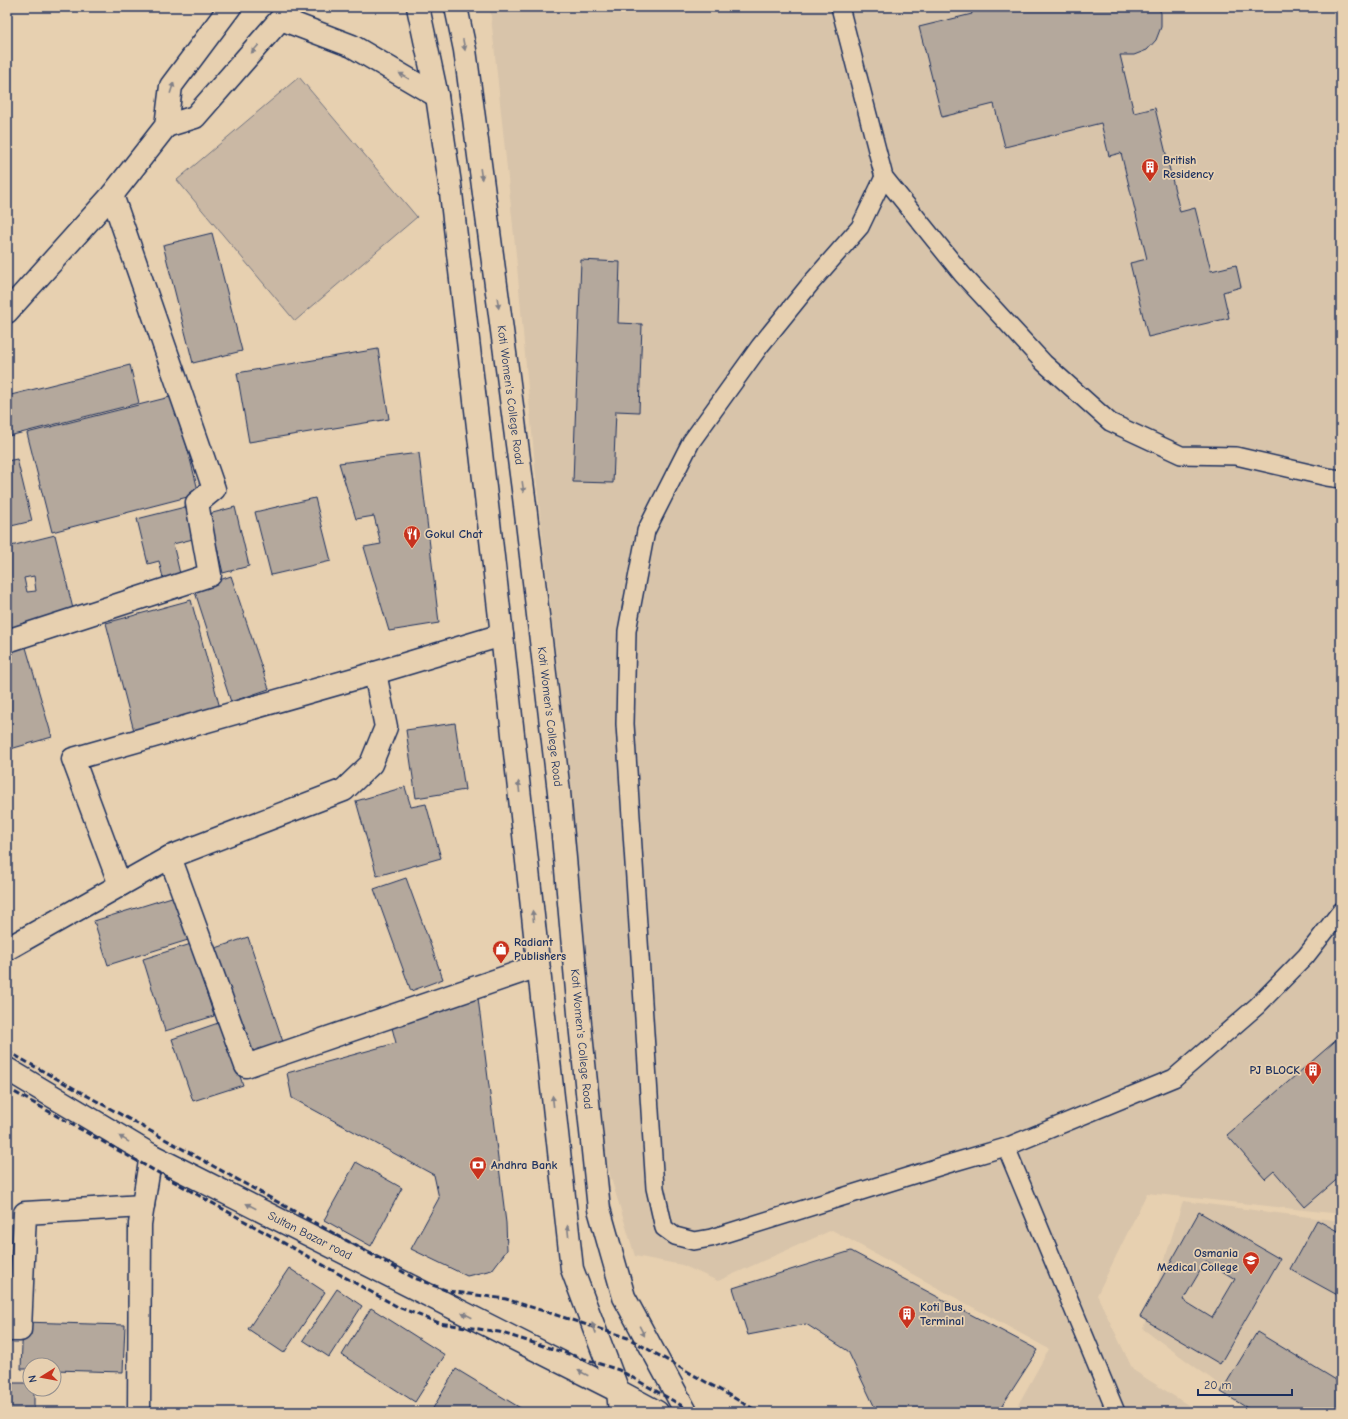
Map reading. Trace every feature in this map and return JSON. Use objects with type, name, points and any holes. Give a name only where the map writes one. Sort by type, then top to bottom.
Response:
[{"type":"main road","points":[[7,312],[112,194],[166,126],[171,86],[230,7]]},
{"type":"main road","points":[[418,7],[437,96],[450,184],[502,635],[572,1269],[619,1402]]},
{"type":"main road","name":"Koti Women's College Road","points":[[456,7],[465,50],[524,497],[558,792],[599,1209],[624,1297],[686,1412]]},
{"type":"main road","points":[[166,126],[195,117],[286,13],[352,46],[437,96]]},
{"type":"main road","points":[[7,641],[210,575],[197,503],[214,489],[112,194]]},
{"type":"main road","points":[[120,885],[73,759],[375,673],[502,635]]},
{"type":"main road","points":[[7,949],[170,857],[344,790],[371,764],[386,727],[375,673]]},
{"type":"main road","points":[[170,857],[246,1066],[538,966]]},
{"type":"main road","name":"Sultan Bazar road","points":[[7,1069],[151,1155],[619,1402],[657,1412]]},
{"type":"main road","points":[[140,1412],[140,1224],[151,1155]]},
{"type":"main road","points":[[7,1330],[20,1330],[25,1213],[143,1206]]},
{"type":"lane","points":[[840,7],[884,177],[962,274],[1044,363],[1110,422],[1181,455],[1236,456],[1341,479]]},
{"type":"lane","points":[[884,177],[860,227],[811,283],[760,346],[691,442],[646,531],[627,631],[625,724],[655,1188],[664,1228],[676,1236],[694,1241],[711,1238],[1006,1147],[1174,1078],[1257,1006],[1306,956],[1341,912]]},
{"type":"lane","points":[[1006,1147],[1116,1412]]},
{"type":"shaded area","points":[[490,7],[1341,7],[1341,1214],[1147,1193],[1097,1295],[1133,1370],[1199,1412],[1014,1412],[1049,1349],[832,1230],[718,1281],[682,1265],[635,1256],[606,1162],[562,711],[536,477],[516,255]]},
{"type":"shaded area","points":[[299,77],[417,217],[295,321],[177,180]]},
{"type":"shaded area","name":"Osmania Medical College","points":[[1183,1201],[1341,1221],[1341,1412],[1257,1412],[1143,1329]]},
{"type":"building","name":"British Residency","points":[[970,7],[1158,7],[1161,13],[1161,27],[1156,40],[1147,50],[1134,55],[1120,55],[1134,113],[1155,108],[1180,212],[1195,208],[1211,271],[1236,265],[1241,287],[1223,292],[1229,318],[1148,337],[1130,263],[1147,259],[1121,153],[1109,156],[1101,123],[1005,147],[994,104],[942,117],[919,27],[972,14]]},
{"type":"building","points":[[212,233],[242,351],[193,363],[163,245]]},
{"type":"building","points":[[581,260],[620,262],[618,323],[642,324],[639,412],[616,411],[613,483],[573,482]]},
{"type":"building","points":[[378,349],[389,419],[249,442],[237,373]]},
{"type":"building","points":[[130,365],[139,403],[9,436],[7,429],[7,396]]},
{"type":"building","points":[[174,396],[199,494],[52,532],[27,433]]},
{"type":"building","points":[[419,453],[439,623],[389,631],[364,547],[381,544],[374,516],[356,519],[339,463]]},
{"type":"building","points":[[17,459],[32,521],[7,527],[7,461]]},
{"type":"building","points":[[315,498],[331,561],[271,575],[255,512]]},
{"type":"building","points":[[189,506],[197,538],[173,544],[181,578],[164,582],[159,561],[148,564],[137,519]]},
{"type":"building","points":[[235,507],[249,566],[223,573],[209,514]]},
{"type":"building","points":[[55,535],[75,617],[11,633],[7,617],[7,547]],"holes":[[[34,576],[36,591],[27,592],[24,578]]]},
{"type":"building","points":[[231,576],[269,689],[231,702],[194,589]]},
{"type":"building","points":[[191,600],[220,708],[134,731],[106,623]]},
{"type":"building","points":[[25,644],[52,737],[7,750],[7,649]]},
{"type":"building","points":[[455,723],[465,790],[416,798],[406,730]]},
{"type":"building","points":[[405,787],[411,807],[426,804],[441,858],[377,876],[356,801]]},
{"type":"building","points":[[406,878],[443,979],[411,991],[374,889]]},
{"type":"building","points":[[175,896],[188,940],[108,965],[94,921]]},
{"type":"building","points":[[248,937],[284,1045],[249,1057],[213,949]]},
{"type":"building","points":[[191,944],[214,1016],[165,1031],[143,959]]},
{"type":"building","points":[[478,998],[506,1223],[507,1250],[492,1270],[467,1276],[411,1249],[439,1198],[434,1175],[292,1098],[287,1073],[396,1043],[391,1024]]},
{"type":"building","points":[[221,1022],[243,1085],[193,1101],[172,1039]]},
{"type":"building","name":"PJ BLOCK","points":[[1341,1036],[1341,1133],[1338,1136],[1341,1140],[1341,1176],[1305,1207],[1274,1171],[1265,1179],[1227,1135]]},
{"type":"building","points":[[356,1162],[402,1188],[371,1246],[324,1220]]},
{"type":"building","points":[[1199,1212],[1280,1259],[1220,1364],[1140,1317]],"holes":[[[1206,1261],[1235,1279],[1212,1318],[1183,1300]]]},
{"type":"building","points":[[1317,1220],[1341,1233],[1341,1297],[1290,1269]]},
{"type":"building","name":"Koti Bus Terminal","points":[[851,1251],[1038,1350],[998,1412],[877,1412],[848,1351],[806,1324],[748,1335],[733,1288]]},
{"type":"building","points":[[289,1268],[325,1292],[284,1353],[248,1329]]},
{"type":"building","points":[[337,1289],[362,1306],[329,1357],[303,1340]]},
{"type":"building","points":[[371,1308],[445,1355],[415,1402],[342,1355]]},
{"type":"building","points":[[23,1322],[125,1325],[123,1372],[62,1370],[62,1357],[22,1357],[21,1369]]},
{"type":"building","points":[[1257,1332],[1341,1383],[1341,1412],[1254,1412],[1221,1392]]},
{"type":"building","points":[[456,1369],[527,1412],[435,1412],[432,1410]]},
{"type":"building","points":[[7,1383],[22,1383],[22,1397],[34,1397],[34,1412],[7,1412]]},
{"type":"railway","points":[[7,1051],[412,1277],[448,1291],[506,1299],[628,1338],[759,1412]]},
{"type":"railway","points":[[7,1088],[398,1307],[439,1323],[499,1332],[619,1370],[693,1412]]},
{"type":"place","name":"British Residency","points":[[1150,182]]},
{"type":"place","name":"Gokul Chat","points":[[412,549]]},
{"type":"place","name":"Radiant Publishers","points":[[501,964]]},
{"type":"place","name":"PJ BLOCK","points":[[1313,1085]]},
{"type":"place","name":"Andhra Bank","points":[[478,1180]]},
{"type":"place","name":"Osmania Medical College","points":[[1251,1275]]},
{"type":"place","name":"Koti Bus Terminal","points":[[907,1329]]}]
